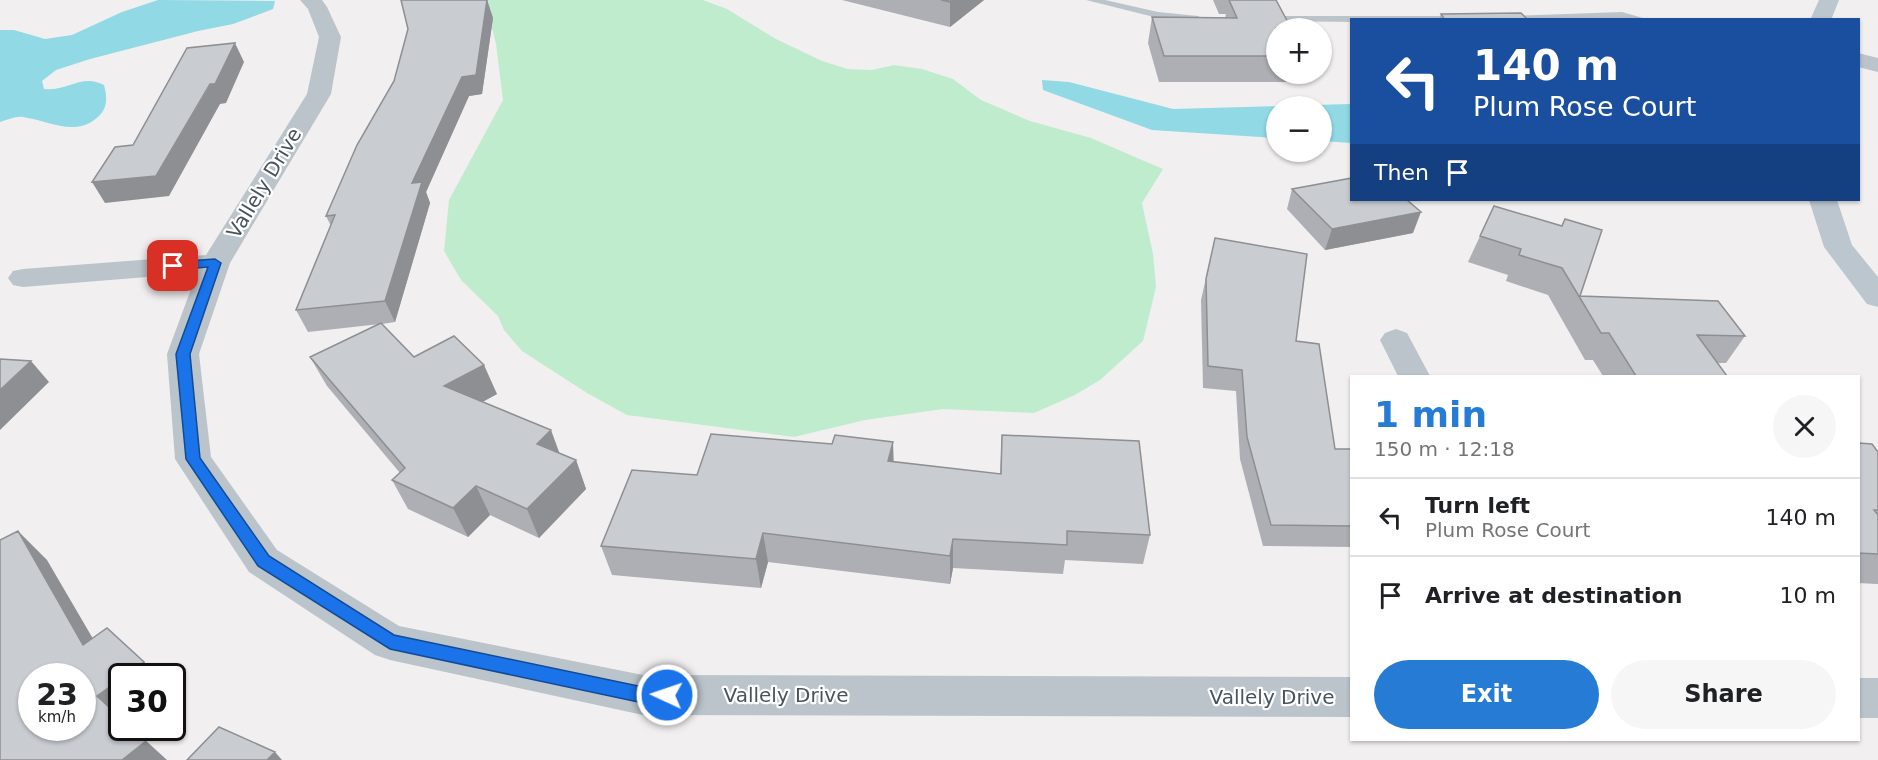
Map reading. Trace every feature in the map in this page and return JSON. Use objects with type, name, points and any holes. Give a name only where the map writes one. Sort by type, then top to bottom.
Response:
[{"type":"street","name":"Vallely Drive","points":[[310,0],[317,7],[330,37],[319,94],[215,263],[183,354],[193,459],[263,561],[390,642],[643,695],[1350,697]]},
{"type":"street","points":[[1821,18],[1829,0]]},
{"type":"street","points":[[1860,60],[1878,65]]},
{"type":"street","points":[[1823,201],[1838,247],[1878,297]]},
{"type":"street","points":[[23,278],[215,263]]},
{"type":"street","points":[[1396,340],[1414,375]]},
{"type":"street","points":[[1860,698],[1878,698]]},
{"type":"lane","points":[[1091,0],[1158,15],[1209,19]]},
{"type":"lane","points":[[1525,18],[1622,15],[1636,18]]},
{"type":"lane","points":[[1250,19],[1350,19]]},
{"type":"green space","points":[[485,0],[703,0],[727,9],[776,39],[822,61],[848,69],[872,70],[894,65],[922,69],[953,79],[981,100],[1030,121],[1091,138],[1163,169],[1142,203],[1153,254],[1156,287],[1143,341],[1100,380],[1075,395],[1034,413],[943,409],[865,420],[794,437],[627,415],[587,393],[522,351],[504,330],[498,316],[461,280],[444,251],[449,200],[503,100],[496,44]]},
{"type":"water","points":[[158,0],[275,1],[273,9],[233,24],[90,59],[56,70],[42,81],[44,89],[60,88],[88,81],[104,85],[106,97],[104,109],[90,123],[72,127],[20,117],[0,122],[0,30],[14,30],[45,39],[72,35],[122,12]]},
{"type":"water","points":[[1042,80],[1069,82],[1173,109],[1266,106],[1266,137],[1152,130],[1043,90]]},
{"type":"water","points":[[1350,104],[1350,143],[1332,142],[1332,105]]},
{"type":"building","points":[[401,0],[487,0],[476,75],[462,77],[412,183],[422,182],[385,301],[296,310],[335,215],[326,216],[357,145],[394,81],[408,29]]},
{"type":"building","points":[[1229,0],[1276,0],[1286,18],[1266,18],[1266,56],[1164,56],[1152,17],[1237,18]]},
{"type":"building","points":[[1521,13],[1526,18],[1444,18],[1441,14]]},
{"type":"building","points":[[235,43],[215,84],[210,84],[156,176],[92,182],[115,147],[133,145],[187,48]]},
{"type":"building","points":[[1350,178],[1350,201],[1408,201],[1421,212],[1332,229],[1292,189]]},
{"type":"building","points":[[1494,206],[1562,226],[1565,219],[1602,230],[1580,296],[1718,301],[1745,336],[1697,335],[1726,375],[1635,375],[1609,333],[1601,333],[1562,268],[1519,255],[1521,249],[1480,236]]},
{"type":"building","points":[[1215,238],[1307,254],[1296,341],[1319,344],[1335,449],[1350,449],[1350,526],[1271,525],[1247,437],[1242,370],[1208,366],[1206,279]]},
{"type":"building","points":[[381,323],[414,357],[454,336],[484,365],[444,386],[551,430],[537,444],[576,460],[527,509],[476,486],[453,508],[392,480],[405,468],[310,357]]},
{"type":"building","points":[[0,359],[31,361],[0,390]]},
{"type":"building","points":[[711,434],[832,444],[835,435],[893,442],[888,461],[1001,474],[1002,435],[1139,441],[1150,535],[1067,531],[1067,545],[953,539],[950,556],[763,533],[756,559],[601,546],[632,470],[697,475]]},
{"type":"building","points":[[1860,443],[1872,444],[1878,452],[1878,510],[1874,510],[1878,515],[1878,554],[1860,553]]},
{"type":"building","points":[[18,531],[83,645],[107,628],[144,662],[108,663],[108,688],[97,696],[108,706],[108,741],[146,741],[122,760],[0,760],[0,540]]},
{"type":"building","points":[[219,727],[275,752],[267,760],[187,760]]},
{"type":"route","points":[[173,266],[215,263],[183,354],[193,459],[263,561],[390,642],[643,695],[667,695]]}]
